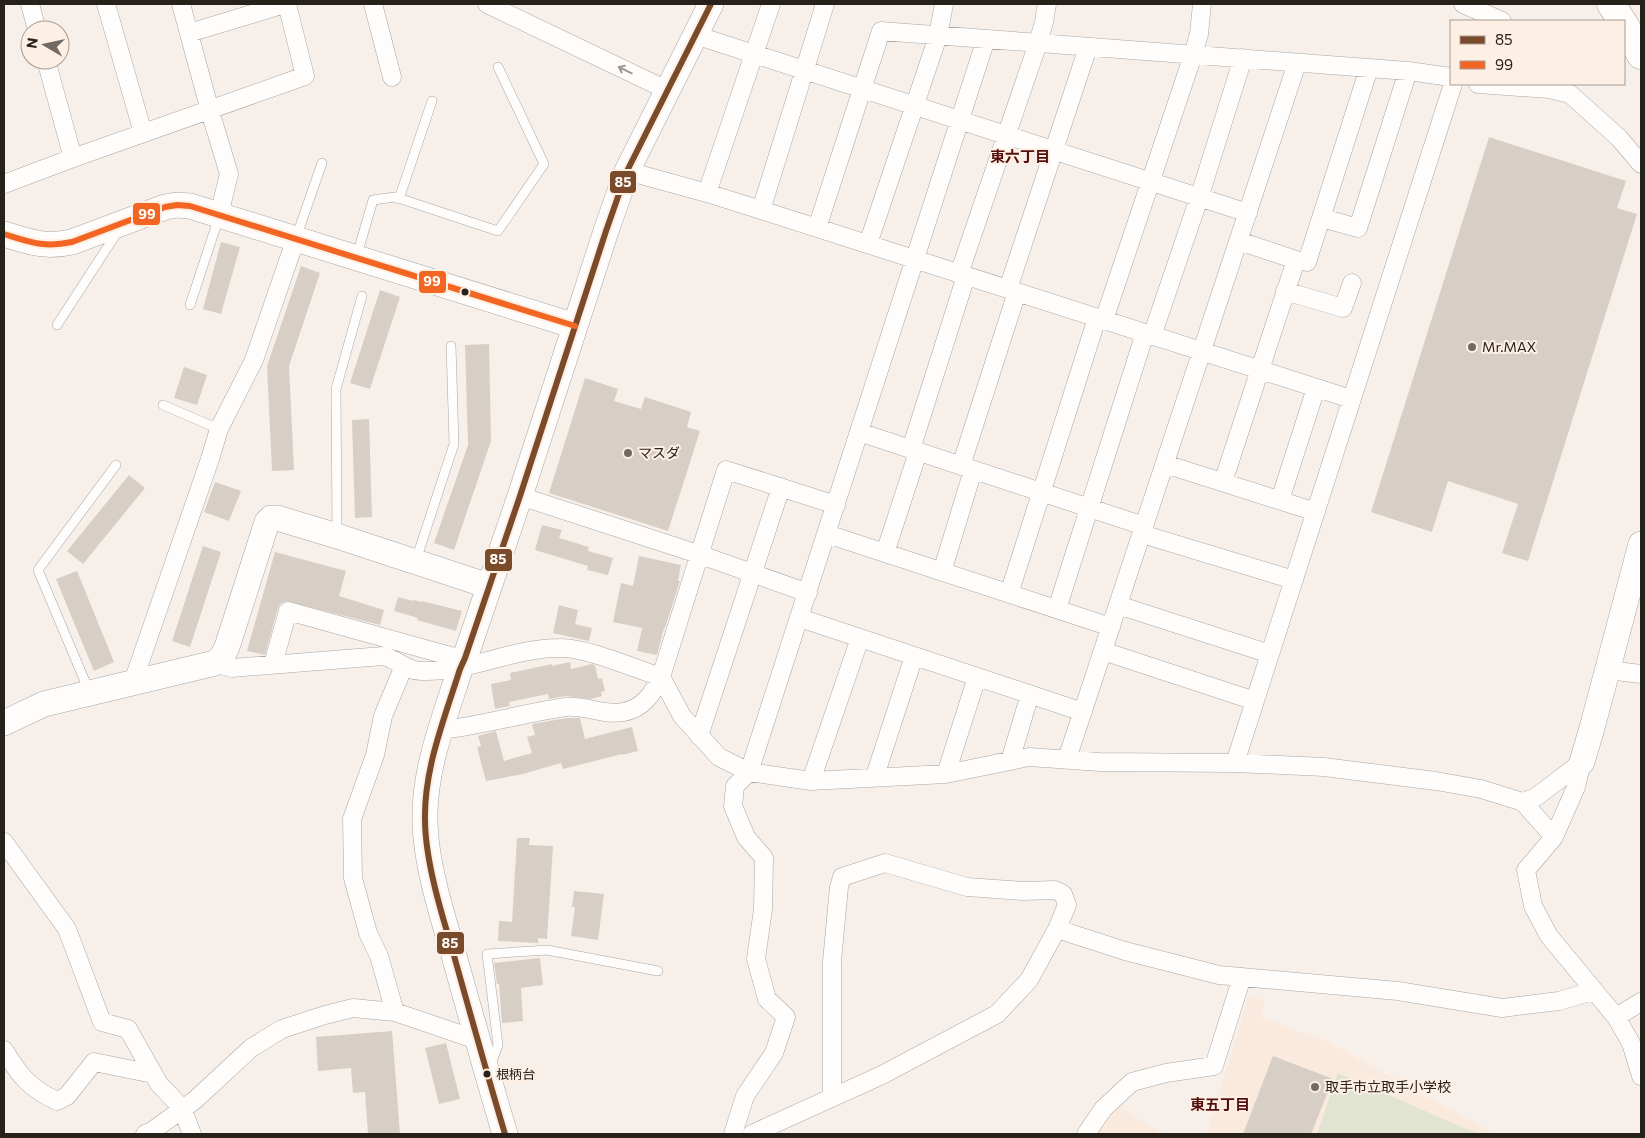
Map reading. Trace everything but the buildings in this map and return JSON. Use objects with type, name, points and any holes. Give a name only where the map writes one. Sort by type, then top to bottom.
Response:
[{"type":"main road","points":[[1611,4],[1621,20]]},
{"type":"main road","points":[[1625,27],[1641,55]]},
{"type":"street","points":[[30,4],[34,20]]},
{"type":"street","points":[[106,4],[143,133]]},
{"type":"street","points":[[181,4],[229,174],[220,215]]},
{"type":"street","points":[[4,184],[306,76],[286,4],[189,32]]},
{"type":"street","points":[[372,4],[392,76]]},
{"type":"street","points":[[487,4],[668,91]]},
{"type":"street","points":[[505,1134],[445,925],[427,849],[425,818],[433,756],[462,663],[520,496],[627,171],[711,4]]},
{"type":"street","points":[[706,192],[771,4]]},
{"type":"street","points":[[761,210],[826,4]]},
{"type":"street","points":[[868,244],[938,36],[944,4]]},
{"type":"street","points":[[885,553],[963,275],[1038,43],[1047,4]]},
{"type":"street","points":[[1009,594],[1101,319],[1151,182],[1193,55],[1199,34],[1202,4]]},
{"type":"street","points":[[1463,4],[1500,20]]},
{"type":"street","points":[[817,228],[881,31],[1408,71],[1450,77]]},
{"type":"street","points":[[695,35],[1248,214]]},
{"type":"street","points":[[733,1134],[746,1096],[774,1053],[786,1017],[767,999],[756,960],[763,909],[764,858],[746,837],[733,806],[735,786],[749,772],[986,39]]},
{"type":"street","points":[[942,572],[1012,291],[1054,151],[1088,47]]},
{"type":"street","points":[[1057,610],[1089,508],[1149,334],[1199,198],[1243,58]]},
{"type":"street","points":[[1067,759],[1297,63]]},
{"type":"street","points":[[1239,241],[1307,262],[1369,68]]},
{"type":"street","points":[[49,70],[73,158]]},
{"type":"street","points":[[1322,218],[1358,228],[1408,71]]},
{"type":"street","points":[[1235,764],[1453,85]]},
{"type":"street","points":[[1492,85],[1571,89],[1619,138],[1641,164]]},
{"type":"street","points":[[627,171],[706,192],[1351,400]]},
{"type":"street","points":[[4,234],[39,245],[60,245],[165,207],[177,205],[190,206],[575,326]]},
{"type":"street","points":[[133,682],[219,429],[254,360],[296,238]]},
{"type":"street","points":[[1223,482],[1296,260]]},
{"type":"street","points":[[1285,291],[1343,308],[1352,283]]},
{"type":"street","points":[[1280,500],[1316,388]]},
{"type":"street","points":[[860,432],[1089,508],[1143,530],[1294,580]]},
{"type":"street","points":[[1165,464],[1316,512]]},
{"type":"street","points":[[442,730],[474,726],[569,707],[606,712],[624,712],[638,706],[651,695],[661,677],[698,554],[726,470],[836,505]]},
{"type":"street","points":[[699,736],[780,487]]},
{"type":"street","points":[[520,496],[698,554],[808,593]]},
{"type":"street","points":[[4,723],[44,704],[215,663],[222,657],[227,647],[267,522],[271,518],[277,518],[337,536],[489,586]]},
{"type":"street","points":[[827,534],[1111,627]]},
{"type":"street","points":[[1641,544],[1576,788],[1554,837],[1526,870],[1533,906],[1549,936],[1616,1017],[1631,1043],[1641,1076]]},
{"type":"street","points":[[1118,605],[1270,654]]},
{"type":"street","points":[[273,664],[288,611],[450,656],[462,663]]},
{"type":"street","points":[[800,618],[1082,712]]},
{"type":"street","points":[[811,781],[860,638]]},
{"type":"street","points":[[215,663],[232,668],[383,656],[413,671],[423,672],[539,649],[560,648],[582,651],[661,677],[682,716],[719,758],[749,772],[811,781],[875,776],[946,774],[1029,757],[1100,762],[1324,767],[1382,773],[1481,789],[1523,802],[1554,837]]},
{"type":"street","points":[[1103,651],[1255,701]]},
{"type":"street","points":[[875,776],[914,656]]},
{"type":"street","points":[[395,1012],[379,956],[368,933],[353,878],[352,819],[375,754],[383,716],[404,666]]},
{"type":"street","points":[[1608,670],[1641,674]]},
{"type":"street","points":[[946,774],[977,677]]},
{"type":"street","points":[[1010,761],[1030,694]]},
{"type":"street","points":[[1523,802],[1536,797],[1582,762]]},
{"type":"street","points":[[4,842],[67,929],[102,1022],[128,1029],[159,1084],[182,1108],[192,1134]]},
{"type":"street","points":[[752,1134],[882,1075],[997,1014],[1029,980],[1057,929],[1067,905],[1063,894],[1055,890],[1023,891],[967,887],[885,863],[842,877],[839,886],[832,961],[832,1097]]},
{"type":"street","points":[[1057,929],[1125,952],[1219,975],[1398,991],[1502,1008],[1559,1001],[1594,991]]},
{"type":"street","points":[[1086,1134],[1103,1109],[1132,1082],[1166,1073],[1214,1066],[1242,977]]},
{"type":"street","points":[[1616,1017],[1641,1002]]},
{"type":"street","points":[[145,1134],[195,1100],[251,1048],[282,1029],[324,1015],[353,1008],[395,1012],[477,1040]]},
{"type":"street","points":[[4,1050],[20,1076],[39,1093],[57,1101],[67,1096],[94,1062],[154,1074]]},
{"type":"lane","points":[[356,258],[373,200],[395,197],[498,231],[544,164],[498,67]]},
{"type":"lane","points":[[399,199],[432,101]]},
{"type":"lane","points":[[296,238],[322,163]]},
{"type":"lane","points":[[190,305],[220,215]]},
{"type":"lane","points":[[57,325],[122,224]]},
{"type":"lane","points":[[337,536],[336,389],[362,296]]},
{"type":"lane","points":[[416,561],[454,444],[451,346]]},
{"type":"lane","points":[[163,405],[219,429]]},
{"type":"lane","points":[[90,692],[38,570],[116,464]]},
{"type":"lane","points":[[487,1074],[498,1046],[487,954],[547,950],[658,971]]},
{"type":"shaded area","name":"取手市立取手小学校","points":[[1249,996],[1265,1001],[1260,1017],[1328,1042],[1495,1134],[1204,1134],[1208,1131]]},
{"type":"shaded area","points":[[1118,1106],[1163,1134],[1097,1134]]},
{"type":"green space","points":[[1338,1073],[1478,1134],[1317,1134]]},
{"type":"transit line","name":"85","points":[[505,1134],[434,886],[425,819],[428,781],[436,743],[460,669],[520,496],[627,171],[711,4]]},
{"type":"transit line","name":"99","points":[[4,234],[37,243],[62,244],[165,207],[177,205],[190,206],[575,326]]},
{"type":"place","name":"Mr.MAX","points":[[1472,347]]},
{"type":"place","name":"マスダ","points":[[628,453]]},
{"type":"place","name":"根柄台","points":[[487,1074]]},
{"type":"place","name":"取手市立取手小学校","points":[[1315,1087]]},
{"type":"district","name":"東六丁目","points":[[1020,157]]},
{"type":"district","name":"東五丁目","points":[[1220,1105]]}]
